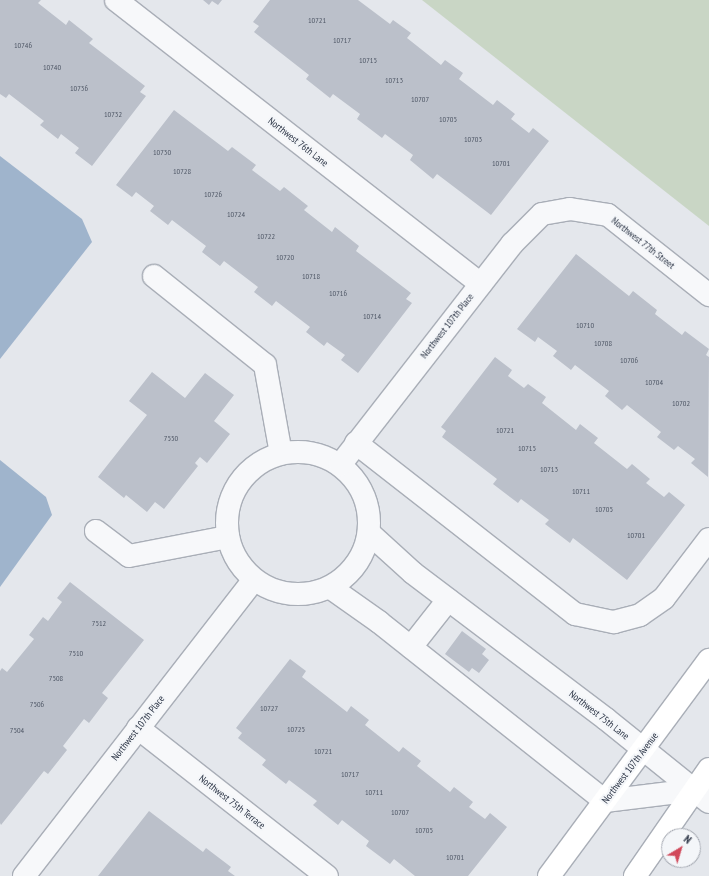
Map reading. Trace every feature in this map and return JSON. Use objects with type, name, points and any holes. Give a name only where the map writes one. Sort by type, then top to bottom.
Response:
[{"type":"main road","name":"Northwest 107th Avenue","points":[[550,876],[709,660]]},
{"type":"main road","points":[[635,876],[702,796],[709,769]]},
{"type":"street","name":"Northwest 76th Lane","points":[[116,0],[480,284]]},
{"type":"street","name":"Northwest 107th Place","points":[[340,465],[512,244],[542,214],[570,209]]},
{"type":"street","name":"Northwest 77th Street","points":[[570,209],[608,215],[709,295]]},
{"type":"street","points":[[154,276],[265,365],[281,454]]},
{"type":"street","points":[[356,443],[576,614],[614,622],[640,615],[664,598],[709,539]]},
{"type":"street","points":[[301,452],[322,456],[340,465],[356,481],[366,500],[370,522],[369,533],[360,562],[347,577],[331,588],[312,594],[291,595],[272,590],[254,580],[242,568],[233,553],[228,537],[227,516],[233,495],[244,476],[260,462],[281,454],[301,452]]},
{"type":"street","points":[[96,531],[129,556],[228,537]]},
{"type":"street","name":"Northwest 75th Lane","points":[[369,533],[413,573],[606,719],[702,796]]},
{"type":"street","name":"Northwest 107th Place","points":[[24,876],[254,580]]},
{"type":"street","points":[[331,588],[411,648],[605,801],[702,796]]},
{"type":"street","points":[[411,648],[448,600]]},
{"type":"street","name":"Northwest 75th Terrace","points":[[138,728],[327,876]]},
{"type":"green space","points":[[422,0],[709,0],[709,226]]},
{"type":"water","points":[[0,156],[82,219],[92,242],[0,359]]},
{"type":"water","points":[[0,460],[46,497],[52,515],[0,587]]},
{"type":"building","points":[[0,0],[41,0],[38,3],[66,25],[69,20],[93,39],[89,43],[145,86],[140,92],[146,96],[92,166],[75,153],[79,148],[61,134],[58,139],[40,125],[44,121],[9,94],[6,98],[0,94]]},
{"type":"building","points":[[203,0],[222,0],[218,5],[212,1],[209,5]]},
{"type":"building","points":[[270,0],[358,0],[390,24],[393,20],[411,33],[407,38],[441,65],[445,60],[463,73],[459,79],[493,105],[497,100],[515,114],[511,119],[529,133],[533,128],[549,141],[491,215],[437,174],[433,179],[410,160],[413,155],[385,134],[382,138],[357,119],[360,114],[333,94],[330,98],[306,79],[309,75],[254,32],[259,26],[253,22]]},
{"type":"building","points":[[174,110],[228,151],[232,147],[256,165],[252,170],[280,191],[284,187],[308,206],[304,210],[332,232],[335,227],[359,246],[356,251],[411,293],[406,299],[412,303],[358,373],[341,360],[345,355],[327,342],[324,346],[306,332],[310,327],[276,301],[272,306],[254,292],[258,287],[224,261],[220,266],[202,252],[206,246],[172,220],[168,225],[150,211],[154,206],[136,192],[132,197],[116,185]]},
{"type":"building","points":[[576,254],[629,296],[633,291],[657,310],[655,314],[682,335],[685,331],[709,349],[706,355],[709,357],[708,477],[691,463],[695,459],[678,446],[674,450],[657,437],[661,432],[627,405],[622,410],[605,396],[609,391],[575,365],[571,370],[553,356],[557,351],[538,337],[535,342],[517,329]]},
{"type":"building","points":[[495,357],[512,370],[508,376],[524,388],[528,384],[546,397],[542,403],[576,430],[580,424],[598,438],[594,443],[627,469],[632,464],[650,479],[646,483],[664,497],[669,492],[685,505],[627,580],[573,538],[570,543],[545,524],[549,520],[521,499],[518,503],[493,484],[497,479],[442,437],[446,431],[441,427]]},
{"type":"building","points":[[152,372],[185,398],[205,373],[234,395],[214,421],[230,434],[207,463],[200,457],[195,463],[198,466],[164,509],[155,502],[147,512],[126,495],[124,498],[98,477],[147,415],[129,401]]},
{"type":"building","points":[[70,582],[144,640],[102,693],[108,698],[89,723],[84,719],[63,746],[67,750],[48,774],[44,771],[1,825],[0,671],[2,668],[7,672],[34,639],[29,635],[43,617],[48,621],[62,602],[57,598]]},
{"type":"building","points":[[462,631],[486,649],[482,654],[489,660],[479,673],[472,668],[469,672],[445,654]]},
{"type":"building","points":[[290,659],[306,671],[302,677],[347,712],[351,706],[369,720],[365,725],[399,752],[403,747],[421,761],[417,766],[450,792],[454,787],[473,802],[469,807],[485,819],[490,813],[507,827],[468,876],[415,876],[394,859],[390,864],[366,846],[369,841],[342,820],[338,825],[313,805],[317,801],[289,780],[286,784],[262,765],[266,760],[238,738],[242,733],[236,728]]},
{"type":"building","points":[[149,811],[203,852],[206,848],[231,867],[228,871],[235,876],[98,876]]}]
